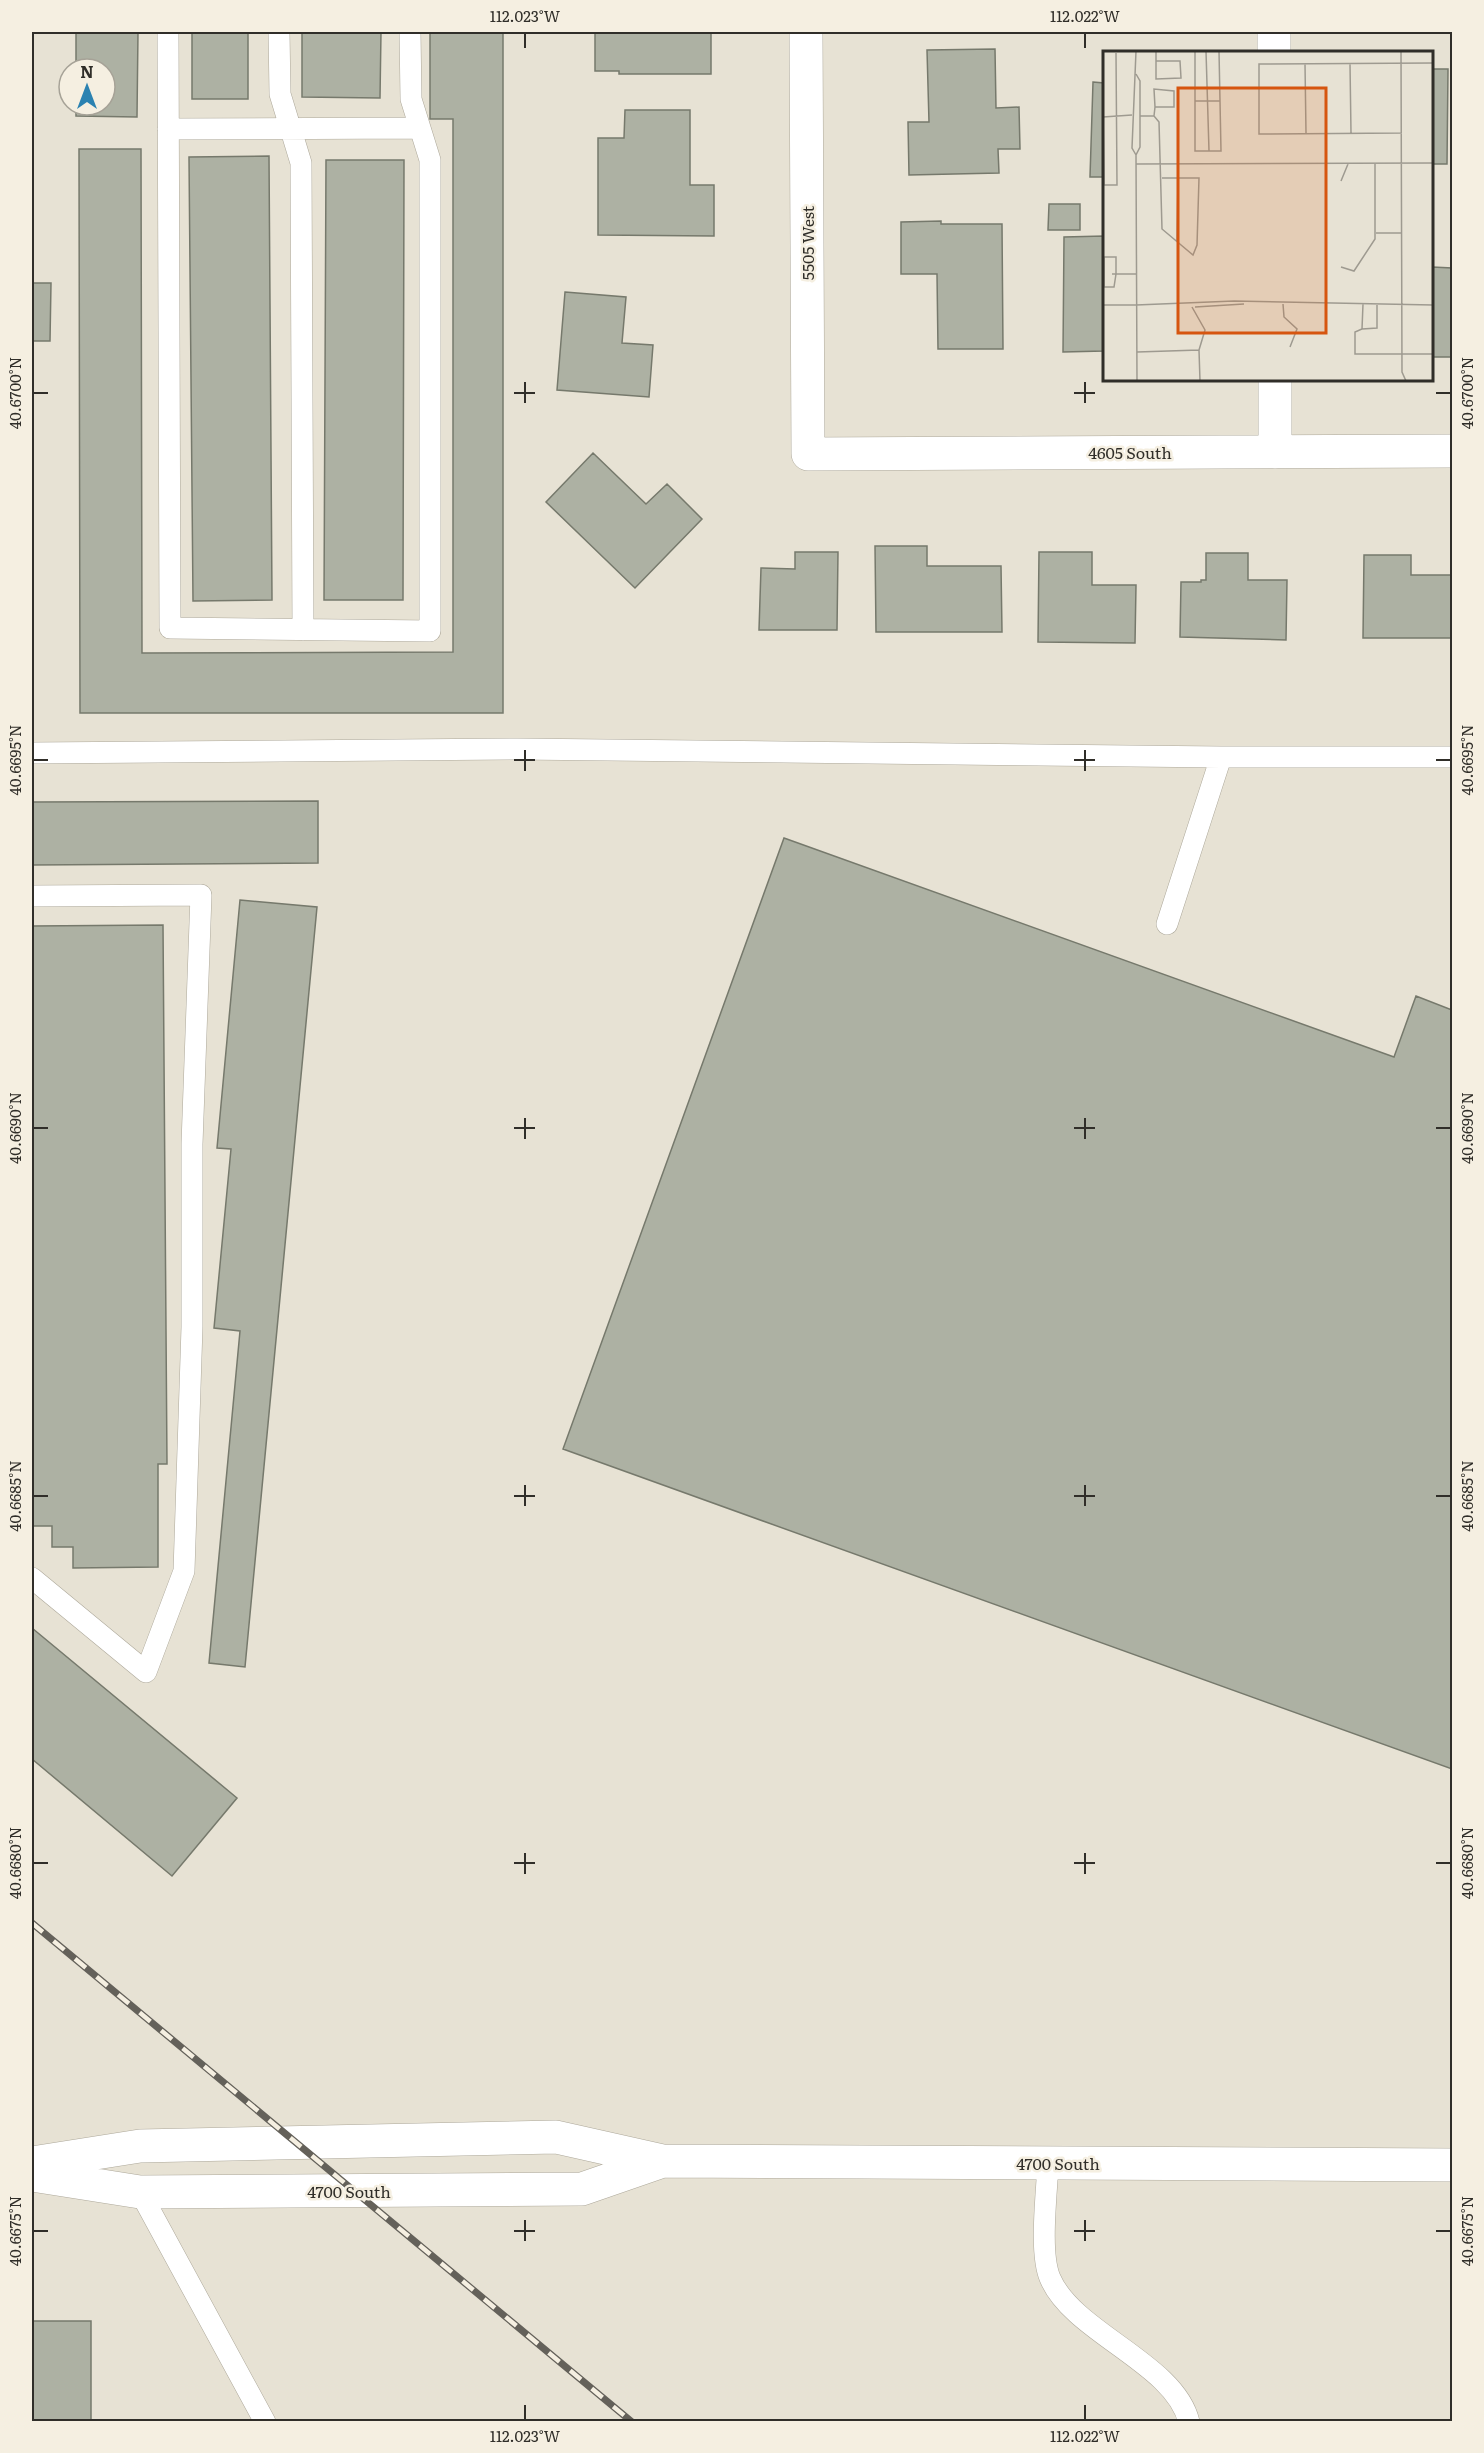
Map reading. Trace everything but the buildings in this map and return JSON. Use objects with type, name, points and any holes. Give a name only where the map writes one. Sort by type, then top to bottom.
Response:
[{"type":"main road","name":"5505 West","points":[[806,32],[808,454]]},
{"type":"main road","points":[[1274,32],[1274,51]]},
{"type":"main road","points":[[1275,381],[1275,452]]},
{"type":"main road","name":"4605 South","points":[[808,454],[1452,451]]},
{"type":"main road","name":"4700 South","points":[[32,2163],[140,2146],[556,2137],[663,2161],[1452,2165]]},
{"type":"main road","name":"4700 South","points":[[32,2175],[140,2192],[582,2189],[663,2161]]},
{"type":"lane","points":[[168,32],[170,628],[430,631],[430,160],[411,99],[410,32]]},
{"type":"lane","points":[[279,32],[280,94],[301,163],[303,630]]},
{"type":"lane","points":[[168,129],[420,128]]},
{"type":"lane","points":[[32,753],[518,749],[1221,758],[1452,757]]},
{"type":"lane","points":[[1167,924],[1221,758]]},
{"type":"lane","points":[[32,896],[201,895],[192,1144],[192,1327],[184,1571],[146,1672],[32,1578]]},
{"type":"lane","points":[[1048,2163],[1045,2250],[1049,2276],[1061,2298],[1138,2360],[1174,2393],[1189,2421]]},
{"type":"lane","points":[[140,2192],[265,2421]]},
{"type":"railway","points":[[32,1923],[632,2422]]}]
